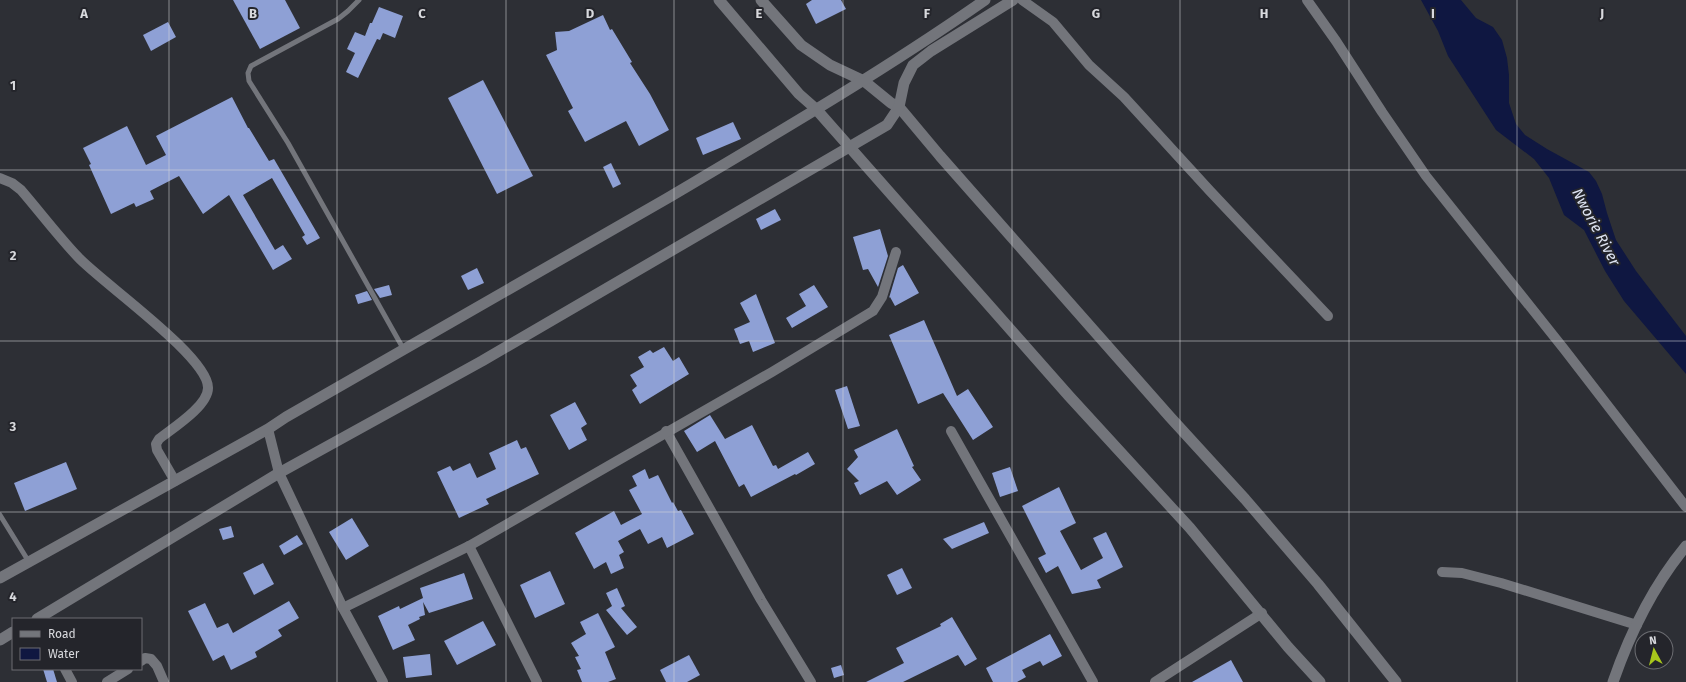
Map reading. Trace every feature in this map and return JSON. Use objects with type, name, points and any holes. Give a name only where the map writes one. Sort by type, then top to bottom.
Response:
[{"type":"street","points":[[719,0],[790,85],[816,109],[1064,390],[1190,528],[1288,647],[1320,682]]},
{"type":"street","points":[[761,0],[801,45],[830,65],[864,81],[891,103],[899,107],[945,162],[1255,511],[1318,584],[1396,682]]},
{"type":"street","points":[[0,578],[268,429],[609,232],[864,81],[926,41],[985,0]]},
{"type":"street","points":[[39,618],[279,473],[482,361],[850,148],[887,125],[899,107],[904,83],[913,65],[931,51],[1013,0]]},
{"type":"street","points":[[1022,0],[1053,22],[1089,66],[1124,97],[1210,192],[1328,316]]},
{"type":"street","points":[[1307,0],[1426,176],[1564,349],[1686,507]]},
{"type":"street","points":[[0,178],[12,183],[21,190],[78,257],[134,304],[167,335],[199,366],[206,378],[209,387],[208,396],[201,404],[159,439],[156,444],[157,450],[175,481]]},
{"type":"street","points":[[343,608],[469,546],[580,483],[666,431],[772,372],[873,311],[882,297],[896,252]]},
{"type":"street","points":[[268,429],[279,473],[343,608],[383,682]]},
{"type":"street","points":[[666,431],[761,600],[812,682]]},
{"type":"street","points":[[951,431],[1093,682]]},
{"type":"street","points":[[469,546],[537,682]]},
{"type":"street","points":[[1613,682],[1624,651],[1649,600],[1686,546]]},
{"type":"street","points":[[1442,572],[1462,573],[1501,583],[1637,624]]},
{"type":"street","points":[[1155,682],[1262,614]]},
{"type":"street","points":[[0,640],[12,633]]},
{"type":"street","points":[[142,660],[145,658],[152,659],[164,682]]},
{"type":"street","points":[[66,670],[72,682]]},
{"type":"street","points":[[107,682],[126,670]]},
{"type":"lane","points":[[359,0],[348,12],[338,19],[251,66],[248,73],[249,81],[288,143],[404,350]]},
{"type":"lane","points":[[0,515],[29,562]]},
{"type":"water","name":"Nworie River","points":[[1421,0],[1461,0],[1476,18],[1493,27],[1502,40],[1507,58],[1509,75],[1509,103],[1516,124],[1525,135],[1589,172],[1596,181],[1602,194],[1616,240],[1636,271],[1686,336],[1686,374],[1624,301],[1605,271],[1584,230],[1564,215],[1549,178],[1534,159],[1496,130],[1448,56],[1438,31]]},
{"type":"building","points":[[233,0],[285,0],[300,28],[260,49]]},
{"type":"building","points":[[812,0],[841,0],[846,9],[816,24],[806,4]]},
{"type":"building","points":[[379,7],[403,16],[395,38],[383,33],[380,40],[377,39],[358,78],[346,72],[355,53],[347,49],[355,32],[365,36]]},
{"type":"building","points":[[603,15],[610,30],[612,29],[632,62],[630,63],[650,94],[669,130],[639,146],[626,121],[585,142],[568,111],[573,108],[546,55],[557,50],[555,32],[569,31]]},
{"type":"building","points":[[168,22],[176,37],[151,51],[143,35]]},
{"type":"building","points":[[483,80],[533,176],[497,194],[448,98]]},
{"type":"building","points":[[232,97],[248,128],[269,161],[274,159],[320,238],[307,245],[302,237],[305,235],[272,178],[243,195],[275,250],[283,245],[292,259],[273,270],[229,195],[203,214],[179,176],[150,191],[154,199],[136,207],[134,203],[111,214],[83,148],[127,126],[146,165],[166,155],[156,136]]},
{"type":"building","points":[[733,122],[741,139],[703,155],[696,138]]},
{"type":"building","points":[[611,163],[621,184],[613,188],[603,167]]},
{"type":"building","points":[[775,209],[781,220],[761,230],[756,219]]},
{"type":"building","points":[[880,229],[888,256],[878,287],[868,269],[863,270],[853,237]]},
{"type":"building","points":[[903,265],[919,293],[895,306],[890,297],[889,298],[898,268]]},
{"type":"building","points":[[477,268],[484,283],[468,290],[461,276]]},
{"type":"building","points":[[389,285],[392,295],[380,298],[374,289]]},
{"type":"building","points":[[814,285],[828,307],[792,328],[786,318],[806,306],[799,294]]},
{"type":"building","points":[[367,291],[372,300],[358,304],[355,295]]},
{"type":"building","points":[[756,294],[775,343],[753,352],[749,341],[740,344],[734,329],[750,322],[740,303]]},
{"type":"building","points":[[924,320],[957,396],[968,389],[993,427],[973,440],[943,393],[918,404],[889,335]]},
{"type":"building","points":[[664,347],[673,361],[679,357],[689,374],[640,404],[632,390],[637,386],[630,375],[644,367],[638,357],[650,350],[653,353]]},
{"type":"building","points":[[847,386],[860,426],[848,429],[835,390]]},
{"type":"building","points":[[575,402],[587,424],[581,428],[587,440],[569,450],[550,415]]},
{"type":"building","points":[[710,415],[725,439],[752,425],[773,466],[776,465],[778,469],[808,452],[815,464],[751,497],[744,484],[739,487],[715,441],[697,452],[684,431]]},
{"type":"building","points":[[897,429],[914,466],[912,467],[921,480],[897,495],[887,481],[860,495],[854,483],[859,481],[847,469],[858,457],[854,450]]},
{"type":"building","points":[[517,440],[521,449],[526,447],[539,474],[486,499],[489,504],[459,518],[437,472],[450,466],[453,471],[470,463],[477,478],[496,469],[489,453]]},
{"type":"building","points":[[66,462],[77,489],[25,511],[14,483]]},
{"type":"building","points":[[1010,467],[1018,491],[1000,497],[992,473]]},
{"type":"building","points":[[645,469],[649,479],[658,475],[672,503],[673,502],[678,511],[681,510],[694,534],[667,548],[662,537],[648,544],[640,529],[618,541],[624,552],[619,555],[624,568],[611,574],[606,562],[594,569],[575,533],[614,511],[621,525],[642,514],[629,490],[637,486],[632,476]]},
{"type":"building","points":[[1059,487],[1076,523],[1060,531],[1081,570],[1103,558],[1093,538],[1106,532],[1123,567],[1097,580],[1101,588],[1072,594],[1058,566],[1046,573],[1038,558],[1046,554],[1022,506]]},
{"type":"building","points":[[352,518],[369,546],[346,560],[329,532]]},
{"type":"building","points":[[984,522],[989,533],[952,549],[943,539]]},
{"type":"building","points":[[231,526],[234,537],[223,540],[219,529]]},
{"type":"building","points":[[297,535],[303,544],[284,555],[279,546]]},
{"type":"building","points":[[263,563],[274,584],[254,595],[243,573]]},
{"type":"building","points":[[902,568],[912,588],[897,595],[887,575]]},
{"type":"building","points":[[550,571],[565,604],[535,618],[520,585]]},
{"type":"building","points":[[464,573],[473,599],[429,613],[423,602],[425,615],[419,617],[420,619],[408,625],[415,640],[393,650],[378,616],[399,606],[400,609],[423,598],[420,588]]},
{"type":"building","points":[[617,588],[625,606],[621,608],[637,627],[627,635],[606,610],[612,606],[606,593]]},
{"type":"building","points":[[289,601],[299,618],[278,630],[282,636],[255,652],[257,657],[231,670],[224,655],[213,661],[188,611],[205,603],[217,628],[228,623],[233,633]]},
{"type":"building","points":[[598,613],[615,647],[605,652],[616,679],[608,682],[582,682],[577,670],[581,669],[575,657],[579,656],[571,643],[586,634],[580,622]]},
{"type":"building","points":[[952,617],[977,659],[965,666],[958,655],[903,682],[866,682],[904,663],[896,648],[941,626],[940,624]]},
{"type":"building","points":[[483,621],[496,645],[457,665],[444,641]]},
{"type":"building","points":[[1050,634],[1062,656],[1043,666],[1040,661],[1022,670],[1026,677],[1017,682],[993,682],[986,668]]},
{"type":"building","points":[[430,654],[432,675],[406,678],[403,657]]},
{"type":"building","points":[[689,655],[700,675],[687,682],[666,682],[660,670]]},
{"type":"building","points":[[1231,660],[1243,682],[1192,682]]},
{"type":"building","points":[[841,665],[844,675],[834,678],[831,668]]},
{"type":"building","points":[[43,670],[53,670],[57,682],[47,682]]}]
